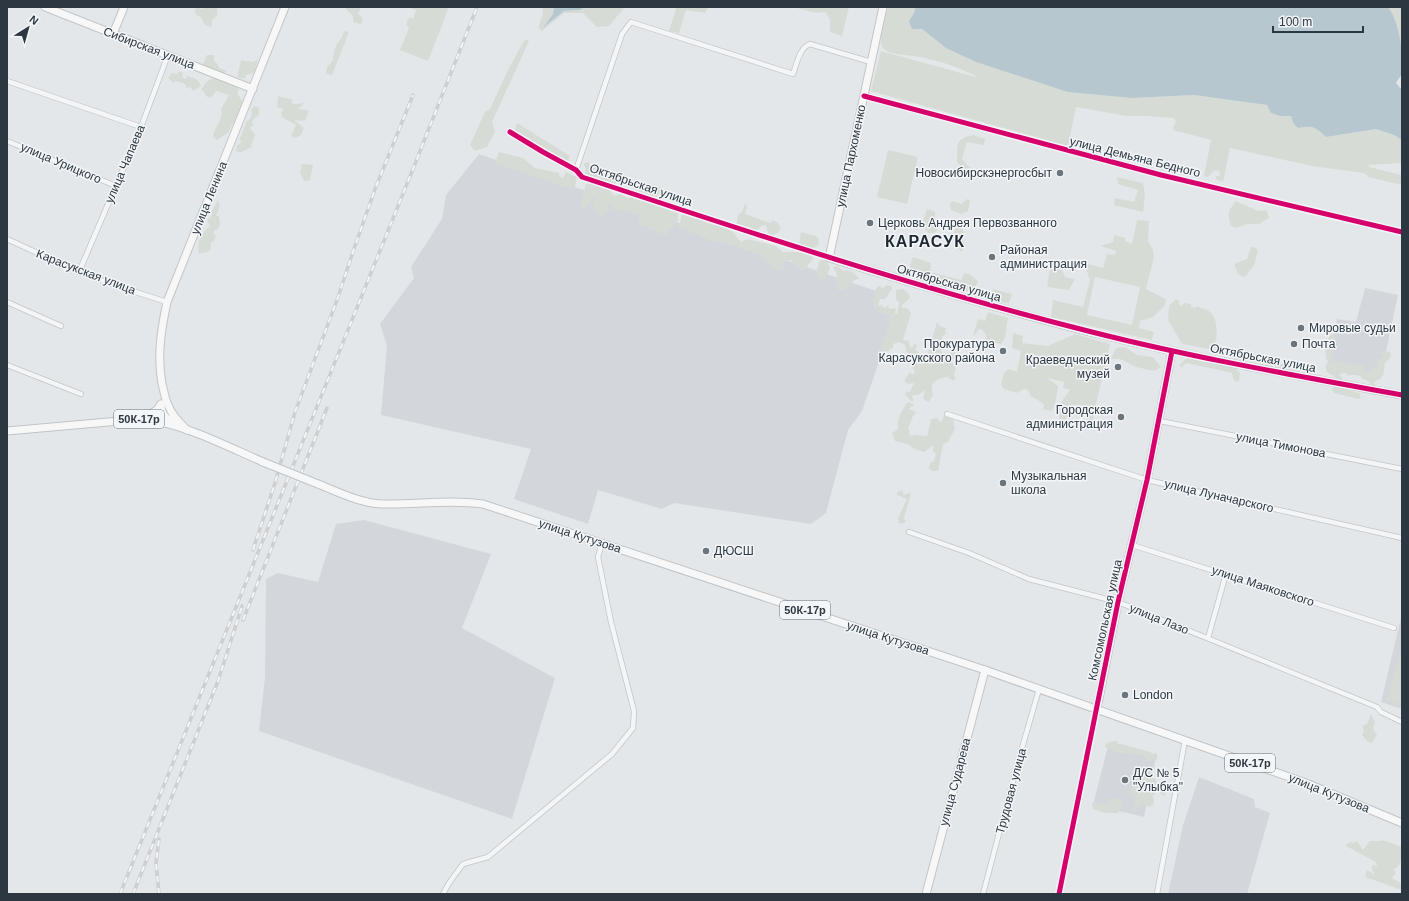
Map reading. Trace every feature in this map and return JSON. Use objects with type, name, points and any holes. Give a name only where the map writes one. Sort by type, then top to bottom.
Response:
[{"type":"main road","name":"Сибирская улица","points":[[45,7],[252,88]]},
{"type":"main road","points":[[113,34],[124,7]]},
{"type":"main road","name":"улица Ленина","points":[[166,418],[169,414],[165,406],[159,355],[161,330],[167,302],[285,7]]},
{"type":"main road","name":"улица Пархоменко","points":[[829,258],[883,7]]},
{"type":"main road","name":"Октябрьская улица","points":[[829,258],[1018,313],[1095,333],[1172,351],[1402,395]]},
{"type":"main road","name":"Комсомольская улица","points":[[1097,709],[1118,602],[1160,421],[1172,351]]},
{"type":"main road","points":[[142,419],[165,406]]},
{"type":"main road","name":"улица Ленина","points":[[165,406],[187,430]]},
{"type":"main road","points":[[158,421],[166,418],[187,430]]},
{"type":"main road","name":"50К-17р","points":[[7,431],[142,419],[158,421],[187,430]]},
{"type":"main road","name":"улица Кутузова","points":[[187,430],[355,499],[381,504],[443,502],[468,502],[483,504],[985,670],[1306,783],[1402,823]]},
{"type":"main road","name":"улица Сударева","points":[[926,894],[985,670]]},
{"type":"street","points":[[576,170],[622,34],[631,22],[794,74],[802,50],[810,44],[871,62]]},
{"type":"street","name":"улица Чапаева","points":[[79,272],[141,127],[168,55]]},
{"type":"street","points":[[7,82],[141,127]]},
{"type":"street","name":"улица Демьяна Бедного","points":[[864,96],[1161,175],[1402,232]]},
{"type":"street","name":"Октябрьская улица","points":[[510,132],[576,170],[582,177],[829,258]]},
{"type":"street","name":"улица Урицкого","points":[[7,140],[116,186]]},
{"type":"street","name":"Карасукская улица","points":[[7,239],[79,272],[167,302]]},
{"type":"street","points":[[7,302],[61,326]]},
{"type":"street","points":[[7,365],[81,394]]},
{"type":"street","name":"улица Луначарского","points":[[947,414],[1147,480],[1402,538]]},
{"type":"street","name":"улица Тимонова","points":[[1160,421],[1402,469]]},
{"type":"street","name":"улица Лазо","points":[[909,532],[969,553],[1030,579],[1118,602],[1377,708],[1381,712],[1402,722]]},
{"type":"street","points":[[443,894],[449,882],[463,864],[488,857],[612,754],[633,728],[634,711],[613,630],[598,557],[602,543]]},
{"type":"street","name":"улица Маяковского","points":[[1132,545],[1394,628]]},
{"type":"street","points":[[1208,638],[1226,574]]},
{"type":"street","name":"Трудовая улица","points":[[983,894],[1039,689]]},
{"type":"street","name":"Комсомольская улица","points":[[1059,894],[1097,709]]},
{"type":"street","points":[[1157,894],[1186,740]]},
{"type":"shaded area","points":[[196,7],[201,9],[206,7],[210,9],[210,7],[217,7],[217,15],[212,20],[212,27],[205,25],[200,16],[196,15]]},
{"type":"shaded area","points":[[344,7],[360,7],[358,14],[361,16],[363,21],[360,24],[353,22],[353,16]]},
{"type":"shaded area","points":[[411,7],[449,7],[428,61],[400,50],[409,28],[407,26],[407,21],[410,17],[413,19],[416,10],[412,9]]},
{"type":"shaded area","points":[[542,7],[554,7],[553,14],[545,27],[564,11],[580,10],[585,7],[625,7],[609,26],[597,27],[583,13],[564,13],[542,31],[538,28],[543,14]]},
{"type":"shaded area","points":[[554,7],[585,7],[580,10],[564,11],[543,28],[553,14]]},
{"type":"shaded area","points":[[675,7],[708,7],[705,13],[686,10],[679,33],[669,31],[676,9]]},
{"type":"shaded area","points":[[793,7],[849,7],[842,36],[830,32],[830,20],[826,12],[816,13]]},
{"type":"shaded area","points":[[888,7],[915,7],[914,13],[909,21],[922,29],[946,48],[1133,98],[1194,95],[1267,105],[1281,116],[1291,116],[1293,123],[1318,128],[1326,137],[1376,129],[1394,135],[1402,140],[1402,163],[1368,165],[1369,167],[1402,175],[1402,185],[1369,177],[1364,173],[1312,166],[1230,148],[1223,182],[1217,180],[1215,177],[1220,175],[1219,171],[1214,171],[1208,177],[1204,176],[1211,140],[1173,130],[1176,122],[1174,118],[1127,116],[1076,107],[1068,146],[871,91],[881,51],[979,78],[961,69],[943,63],[924,58],[892,53],[884,49],[882,47],[881,39]]},
{"type":"shaded area","points":[[915,7],[1388,7],[1398,29],[1401,47],[1402,73],[1396,83],[1402,90],[1402,140],[1394,135],[1376,129],[1326,137],[1314,128],[1298,128],[1293,123],[1291,116],[1281,116],[1271,113],[1267,105],[1194,95],[1133,98],[1068,92],[976,62],[946,48],[922,29],[912,29],[909,21],[914,13]]},
{"type":"shaded area","points":[[1388,7],[1402,7],[1402,51],[1395,20]]},
{"type":"shaded area","points":[[344,31],[349,32],[332,75],[326,74],[327,67],[333,59],[335,49]]},
{"type":"shaded area","points":[[525,39],[529,41],[492,122],[495,132],[487,147],[475,151],[470,145],[485,112],[490,109],[510,66]]},
{"type":"shaded area","points":[[207,55],[214,55],[214,61],[218,64],[219,68],[227,71],[223,74],[235,84],[238,89],[238,95],[244,103],[228,133],[217,140],[213,137],[214,133],[221,117],[221,109],[229,95],[216,91],[213,96],[209,98],[201,90],[204,84],[218,77],[202,66]]},
{"type":"shaded area","points":[[258,59],[254,73],[246,75],[245,79],[237,77],[241,60],[253,62]]},
{"type":"shaded area","points":[[179,71],[183,73],[182,77],[185,79],[188,76],[194,78],[201,86],[193,91],[190,87],[187,88],[185,84],[176,81],[174,83],[168,78],[172,73],[177,74]]},
{"type":"shaded area","points":[[278,96],[293,100],[291,103],[305,103],[298,109],[309,110],[305,121],[294,120],[304,128],[301,135],[295,138],[291,136],[296,125],[282,117],[281,113],[283,109],[277,107]]},
{"type":"shaded area","points":[[255,106],[259,108],[259,111],[258,115],[252,122],[254,125],[250,127],[255,134],[251,147],[240,153],[236,151],[237,145],[241,143],[239,140],[247,121],[250,119],[252,114],[251,109]]},
{"type":"shaded area","points":[[517,123],[570,156],[568,162],[515,130]]},
{"type":"shaded area","points":[[973,135],[985,139],[984,145],[967,142],[962,159],[968,166],[974,169],[976,174],[969,175],[957,162],[957,147],[960,141]]},
{"type":"shaded area","points":[[888,150],[918,157],[907,204],[877,197]]},
{"type":"shaded area","points":[[499,152],[523,158],[535,168],[559,173],[559,176],[563,178],[566,172],[577,177],[574,190],[495,163]]},
{"type":"shaded area","points":[[479,154],[879,292],[874,306],[895,315],[862,411],[848,430],[826,513],[811,524],[674,503],[662,509],[598,490],[588,524],[514,499],[531,449],[381,415],[387,346],[380,324],[414,278],[411,267],[442,219],[446,195]]},
{"type":"shaded area","points":[[588,162],[590,165],[616,173],[616,186],[595,178],[592,180],[583,175],[586,172],[584,163]]},
{"type":"shaded area","points":[[302,164],[313,165],[310,180],[304,181],[300,173]]},
{"type":"shaded area","points":[[1117,177],[1143,183],[1145,196],[1143,212],[1114,205],[1115,198],[1134,202],[1138,190],[1118,184]]},
{"type":"shaded area","points":[[596,182],[608,187],[614,196],[621,194],[627,198],[635,197],[678,213],[678,220],[666,235],[639,224],[639,215],[622,210],[616,211],[612,208],[610,203],[607,206],[609,210],[603,216],[596,213],[593,205],[596,199],[593,197],[585,208],[580,207],[586,184]]},
{"type":"shaded area","points":[[645,183],[661,187],[660,193],[655,199],[650,200],[638,193],[640,186]]},
{"type":"shaded area","points":[[967,199],[970,201],[968,211],[961,214],[951,210],[950,204],[953,201],[961,204]]},
{"type":"shaded area","points":[[218,200],[220,206],[216,216],[219,216],[220,224],[218,229],[215,230],[213,234],[216,235],[214,241],[211,242],[210,251],[199,254],[198,246],[200,238],[210,226],[207,220],[212,216],[211,213]]},
{"type":"shaded area","points":[[1236,201],[1258,211],[1267,210],[1269,218],[1259,224],[1247,224],[1236,228],[1231,226],[1229,212]]},
{"type":"shaded area","points":[[745,204],[747,205],[745,214],[770,223],[773,220],[778,223],[781,228],[770,238],[762,236],[768,233],[766,225],[763,225],[756,231],[736,225],[738,215],[742,212]]},
{"type":"shaded area","points":[[927,209],[935,212],[935,222],[940,226],[935,233],[928,233],[922,224]]},
{"type":"shaded area","points":[[682,214],[711,224],[723,226],[732,231],[741,242],[748,239],[776,246],[783,252],[799,252],[812,255],[813,259],[804,270],[800,269],[791,260],[783,262],[784,268],[778,271],[767,263],[760,255],[732,245],[710,240],[679,227]]},
{"type":"shaded area","points":[[1137,220],[1149,221],[1148,241],[1153,250],[1154,257],[1146,289],[1166,299],[1165,305],[1153,317],[1140,321],[1139,328],[1154,332],[1152,340],[1051,317],[1053,300],[1083,307],[1090,280],[1086,269],[1088,264],[1103,268],[1107,254],[1115,255],[1116,251],[1101,246],[1113,242],[1114,235],[1125,238],[1125,241],[1132,244]],"holes":[[[1095,277],[1140,287],[1132,325],[1087,315]]]},
{"type":"shaded area","points":[[956,227],[961,228],[964,232],[963,240],[966,246],[961,252],[952,238]]},
{"type":"shaded area","points":[[801,232],[818,237],[819,244],[813,249],[809,250],[799,245]]},
{"type":"shaded area","points":[[1251,247],[1258,250],[1254,266],[1246,276],[1243,277],[1238,274],[1234,264],[1247,259]]},
{"type":"shaded area","points":[[913,257],[931,263],[930,272],[961,280],[964,273],[969,274],[978,281],[973,293],[954,287],[942,288],[927,279],[925,273],[909,269]]},
{"type":"shaded area","points":[[820,260],[827,260],[830,269],[825,279],[819,280],[816,272]]},
{"type":"shaded area","points":[[838,266],[842,270],[851,271],[859,278],[853,281],[850,286],[843,291],[838,290],[836,280],[837,275],[833,267]]},
{"type":"shaded area","points":[[1050,267],[1062,270],[1065,277],[1075,279],[1069,290],[1047,287]]},
{"type":"shaded area","points":[[886,285],[891,286],[892,289],[885,299],[880,299],[878,306],[881,305],[885,308],[888,305],[889,309],[896,308],[895,313],[897,314],[899,302],[896,300],[896,290],[903,289],[908,293],[910,297],[902,305],[902,308],[907,308],[911,313],[903,340],[908,340],[912,348],[914,344],[917,345],[915,350],[921,354],[913,356],[907,353],[905,345],[899,342],[893,344],[893,348],[886,352],[880,350],[890,324],[887,319],[890,317],[877,311],[873,300],[876,295],[874,292],[878,286],[881,286],[881,288],[885,287]]},
{"type":"shaded area","points":[[1365,288],[1398,295],[1380,380],[1326,369],[1337,319],[1356,322]]},
{"type":"shaded area","points":[[993,289],[1012,294],[1009,303],[998,302],[990,296]]},
{"type":"shaded area","points":[[1176,299],[1179,301],[1181,306],[1185,303],[1191,304],[1191,307],[1196,308],[1197,306],[1208,310],[1212,314],[1216,323],[1215,345],[1209,349],[1182,344],[1168,320],[1169,306]]},
{"type":"shaded area","points":[[988,312],[1008,318],[1005,338],[1001,344],[985,341],[986,335],[982,329],[978,330],[973,336],[978,319],[985,321]]},
{"type":"shaded area","points":[[937,322],[940,326],[946,328],[946,334],[942,336],[942,339],[945,340],[942,344],[941,352],[948,357],[950,352],[955,352],[955,357],[951,362],[956,367],[954,375],[956,378],[953,381],[947,377],[934,382],[932,387],[933,395],[929,402],[923,399],[925,390],[920,394],[912,396],[914,401],[911,401],[905,394],[907,391],[910,392],[914,383],[909,384],[904,381],[909,373],[914,374],[915,372],[912,366],[915,363],[926,363],[929,359],[928,352]]},
{"type":"shaded area","points":[[1013,333],[1023,336],[1022,343],[1048,346],[1075,334],[1110,344],[1091,429],[1087,427],[1087,414],[1082,405],[1070,405],[1067,418],[1061,423],[1059,418],[1060,405],[1070,390],[1063,388],[1064,382],[1047,378],[1058,386],[1056,400],[1052,411],[1043,409],[1044,404],[1031,396],[1028,390],[1024,389],[1017,393],[1004,389],[1001,385],[1004,373],[1008,369],[1017,372],[1021,351],[1012,348]]},
{"type":"shaded area","points":[[1332,334],[1337,337],[1332,361],[1362,365],[1364,369],[1363,372],[1367,373],[1378,364],[1377,360],[1379,358],[1381,360],[1383,357],[1381,353],[1383,351],[1390,352],[1391,357],[1385,363],[1383,376],[1374,382],[1375,387],[1372,387],[1369,382],[1361,378],[1360,374],[1347,375],[1345,372],[1339,375],[1342,378],[1340,380],[1327,372],[1325,366],[1328,365],[1329,362],[1326,359],[1326,345]]},
{"type":"shaded area","points":[[1125,347],[1137,355],[1153,357],[1161,367],[1154,371],[1136,367],[1120,359],[1111,359],[1116,348]]},
{"type":"shaded area","points":[[1256,356],[1277,361],[1286,365],[1286,368],[1283,370],[1279,369],[1278,367],[1254,362],[1253,358]]},
{"type":"shaded area","points":[[1188,358],[1235,368],[1240,373],[1239,381],[1236,382],[1232,373],[1186,363],[1182,367],[1179,366]]},
{"type":"shaded area","points":[[1334,386],[1359,393],[1361,398],[1358,399],[1334,393],[1332,390]]},
{"type":"shaded area","points":[[908,402],[914,404],[914,406],[910,407],[909,409],[916,412],[908,429],[910,432],[909,434],[912,436],[927,436],[931,419],[937,418],[940,422],[943,420],[944,414],[953,419],[955,429],[948,442],[943,444],[938,471],[929,469],[930,463],[934,461],[936,454],[933,451],[933,445],[924,452],[912,448],[907,444],[895,441],[892,433],[898,429],[900,415]]},
{"type":"shaded area","points":[[902,490],[904,495],[909,493],[911,494],[904,518],[906,522],[900,524],[898,521],[899,516],[907,499],[897,495],[898,492]]},
{"type":"shaded area","points":[[364,520],[491,554],[462,628],[555,678],[512,819],[259,731],[265,677],[266,579],[278,573],[318,582],[336,524]]},
{"type":"shaded area","points":[[1402,613],[1402,709],[1381,702]]},
{"type":"shaded area","points":[[1400,657],[1402,658],[1402,705],[1387,700]]},
{"type":"shaded area","points":[[1371,714],[1375,722],[1373,728],[1377,735],[1372,743],[1368,742],[1362,735],[1364,731],[1362,726],[1367,724]]},
{"type":"shaded area","points":[[1117,741],[1118,744],[1153,754],[1157,753],[1157,760],[1154,759],[1146,761],[1146,757],[1144,755],[1117,753],[1114,750],[1105,747],[1106,744]]},
{"type":"shaded area","name":"Д/С № 5 \"Улыбка\"","points":[[1108,746],[1156,756],[1144,817],[1093,805]]},
{"type":"shaded area","points":[[1143,769],[1147,771],[1149,777],[1156,779],[1156,782],[1160,784],[1163,789],[1165,796],[1162,795],[1155,785],[1152,786],[1155,788],[1155,794],[1152,796],[1154,799],[1153,805],[1148,807],[1144,803],[1138,807],[1134,805],[1135,796],[1131,793],[1139,777],[1138,771]]},
{"type":"shaded area","points":[[1199,777],[1254,799],[1255,807],[1270,813],[1247,894],[1168,894],[1183,825]]},
{"type":"shaded area","points":[[1112,798],[1121,800],[1123,804],[1118,813],[1105,813],[1093,809],[1092,802],[1109,806],[1108,802]]},
{"type":"shaded area","points":[[1383,840],[1402,847],[1402,857],[1399,865],[1394,869],[1396,873],[1392,878],[1402,884],[1402,890],[1365,877],[1367,870],[1375,875],[1372,870],[1372,865],[1377,866],[1376,862],[1346,846],[1348,843],[1354,843],[1357,841],[1363,850],[1370,841]]},
{"type":"railway","points":[[120,894],[477,7]]},
{"type":"railway","points":[[253,550],[275,483],[295,412],[337,300],[375,189],[413,95]]},
{"type":"railway","points":[[243,620],[327,408]]},
{"type":"railway","points":[[133,894],[218,681],[242,606]]},
{"type":"railway","points":[[159,839],[156,863],[159,894]]},
{"type":"cycle path","points":[[864,96],[1161,175],[1402,232]]},
{"type":"cycle path","points":[[510,132],[576,170],[582,177],[772,239],[964,298],[1092,332],[1169,350],[1402,395]]},
{"type":"cycle path","points":[[1059,894],[1118,602],[1147,480],[1172,351]]},
{"type":"place","name":"Новосибирскэнергосбыт","points":[[1060,173]]},
{"type":"place","name":"Церковь Андрея Первозванного","points":[[870,223]]},
{"type":"place","name":"Районая администрация","points":[[992,257]]},
{"type":"place","name":"Мировые судьи","points":[[1301,328]]},
{"type":"place","name":"Почта","points":[[1294,344]]},
{"type":"place","name":"Прокуратура Карасукского района","points":[[1003,351]]},
{"type":"place","name":"Краеведческий музей","points":[[1118,367]]},
{"type":"place","name":"Городская администрация","points":[[1121,417]]},
{"type":"place","name":"Музыкальная школа","points":[[1003,483]]},
{"type":"place","name":"ДЮСШ","points":[[706,551]]},
{"type":"place","name":"London","points":[[1125,695]]},
{"type":"place","name":"Д/С № 5 \"Улыбка\"","points":[[1125,780]]},
{"type":"district","name":"КАРАСУК","points":[[925,241]]}]
